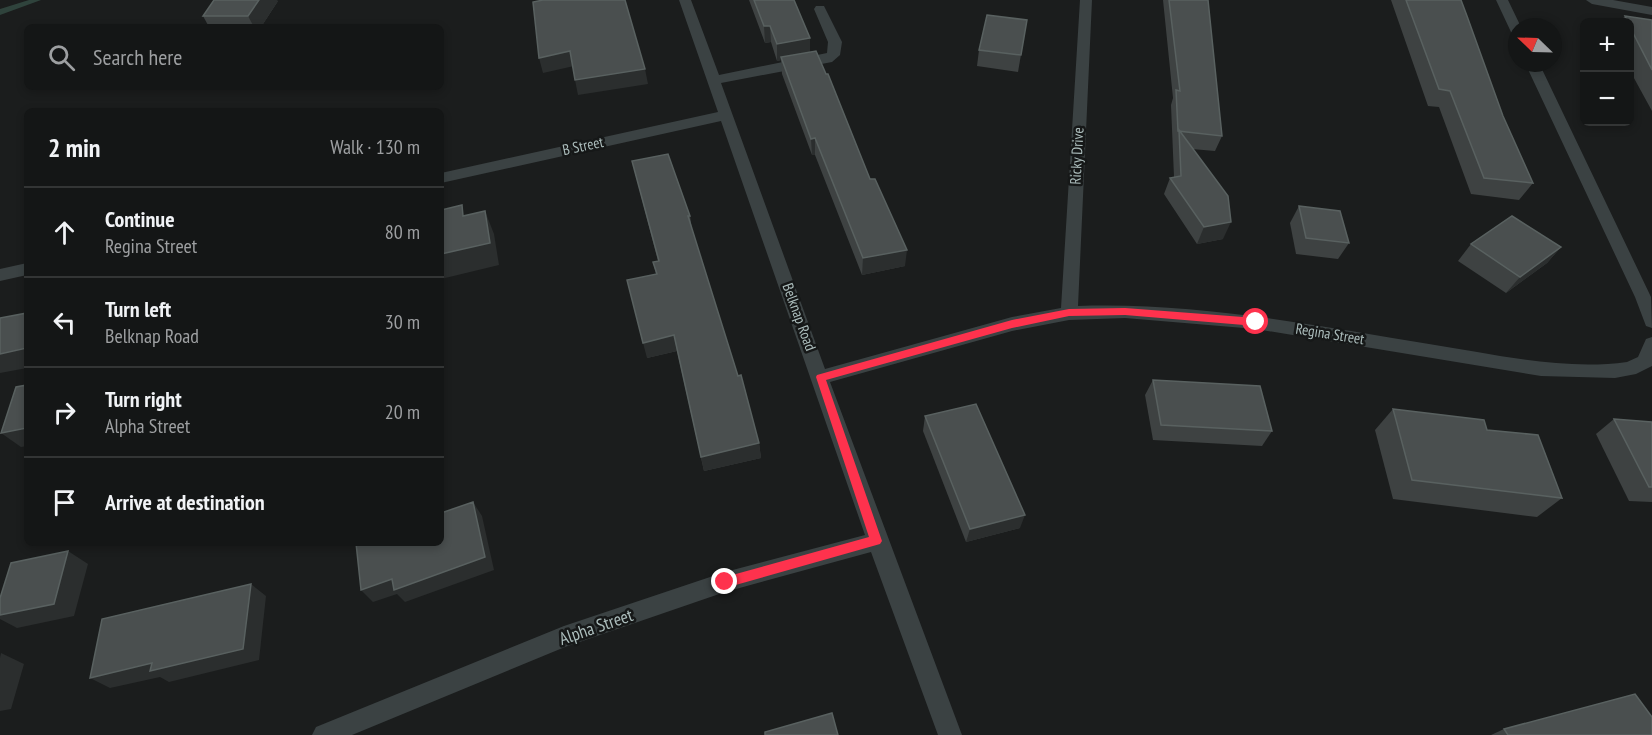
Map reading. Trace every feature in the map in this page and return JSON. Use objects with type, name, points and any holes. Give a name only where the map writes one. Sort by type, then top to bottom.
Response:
[{"type":"street","name":"Belknap Road","points":[[685,0],[821,377],[876,541],[950,735]]},
{"type":"street","name":"Ricky Drive","points":[[1069,313],[1086,0]]},
{"type":"street","points":[[1502,0],[1510,18]]},
{"type":"street","points":[[1592,0],[1652,11]]},
{"type":"street","points":[[713,80],[827,59],[833,55],[835,42],[820,9]]},
{"type":"street","points":[[1536,72],[1643,297],[1652,321]]},
{"type":"street","name":"B Street","points":[[444,177],[726,115]]},
{"type":"street","points":[[0,275],[24,270]]},
{"type":"street","name":"Regina Street","points":[[821,377],[1012,324],[1069,313],[1125,311],[1256,322],[1566,371],[1630,369],[1645,362],[1652,344]]},
{"type":"street","name":"Alpha Street","points":[[324,735],[564,637],[725,582],[876,541]]},
{"type":"building","points":[[214,0],[259,0],[248,16],[203,16]]},
{"type":"building","points":[[625,0],[645,69],[575,80],[570,51],[539,58],[533,2]]},
{"type":"building","points":[[754,0],[794,0],[810,38],[777,44],[770,26],[764,26]]},
{"type":"building","points":[[1169,0],[1208,0],[1222,136],[1178,131],[1176,90],[1180,91]]},
{"type":"building","points":[[1406,0],[1461,0],[1503,116],[1533,183],[1484,178],[1450,91],[1439,89]]},
{"type":"building","points":[[987,15],[1027,20],[1021,55],[979,50]]},
{"type":"building","points":[[1625,16],[1652,20],[1652,70],[1634,35],[1634,18]]},
{"type":"building","points":[[816,51],[828,74],[870,179],[875,179],[907,250],[863,258],[815,138],[811,139],[781,57]]},
{"type":"building","points":[[1179,130],[1228,196],[1231,222],[1204,227],[1170,178],[1181,176]]},
{"type":"building","points":[[668,154],[690,216],[688,216],[738,376],[741,375],[759,443],[701,457],[674,335],[643,343],[627,280],[657,274],[653,262],[659,261],[632,161]]},
{"type":"building","points":[[462,205],[463,216],[485,211],[490,243],[444,253],[444,209]]},
{"type":"building","points":[[1299,206],[1340,211],[1349,243],[1306,238]]},
{"type":"building","points":[[1512,216],[1561,247],[1520,277],[1471,244]]},
{"type":"building","points":[[24,314],[24,349],[0,354],[0,318]]},
{"type":"building","points":[[1153,380],[1260,386],[1272,431],[1161,425]]},
{"type":"building","points":[[24,386],[24,429],[1,433],[16,387]]},
{"type":"building","points":[[976,404],[1025,515],[970,529],[925,416]]},
{"type":"building","points":[[1393,409],[1484,420],[1487,430],[1538,435],[1562,498],[1412,480]]},
{"type":"building","points":[[1614,419],[1652,422],[1652,487],[1649,487]]},
{"type":"building","points":[[473,502],[485,557],[394,590],[392,579],[361,590],[356,546],[444,546],[444,512]]},
{"type":"building","points":[[68,551],[54,604],[0,615],[0,598],[11,563]]},
{"type":"building","points":[[251,584],[243,649],[150,671],[152,663],[90,678],[102,619]]},
{"type":"building","points":[[1635,694],[1652,717],[1652,735],[1508,735],[1504,729]]},
{"type":"building","points":[[832,713],[838,735],[765,735],[765,732]]},
{"type":"waterway","points":[[0,12],[37,0]]},
{"type":"route","points":[[725,582],[876,541],[821,377],[1012,324],[1069,313],[1125,311],[1256,322]]}]
